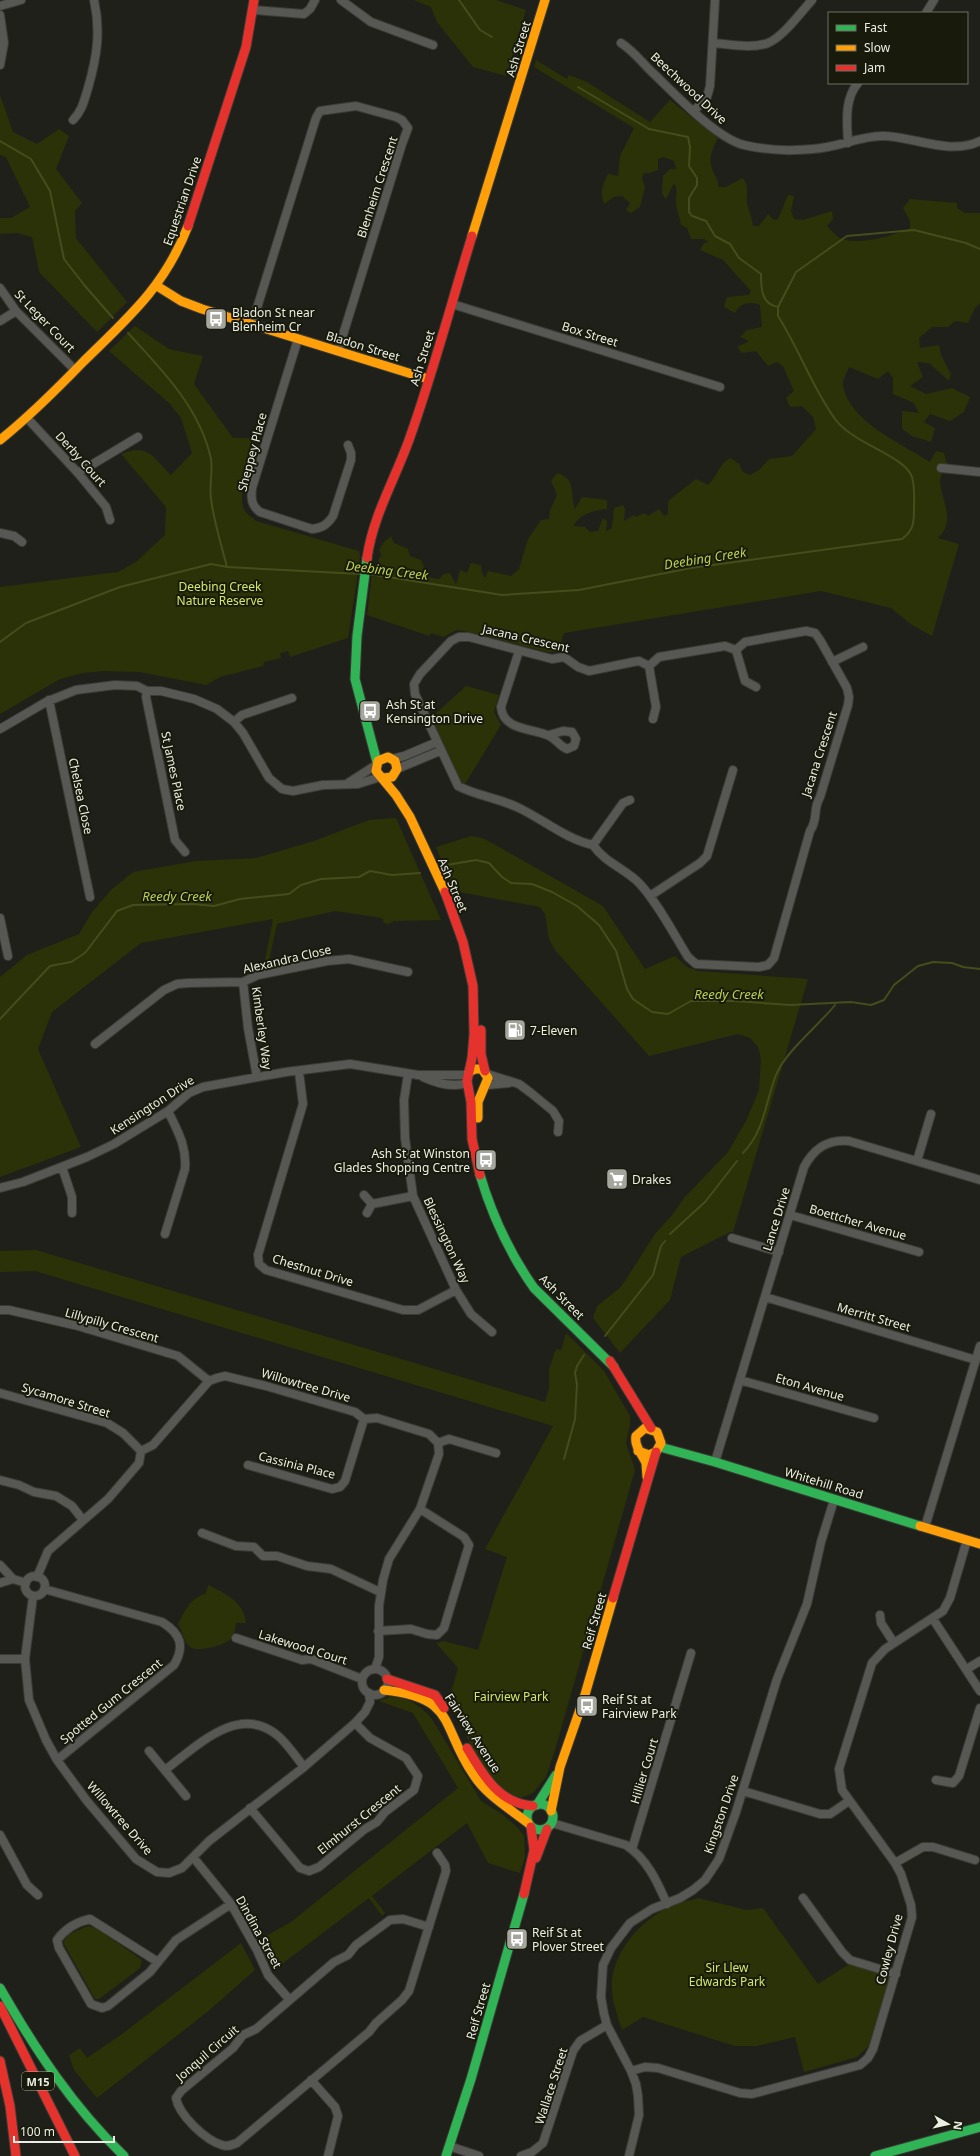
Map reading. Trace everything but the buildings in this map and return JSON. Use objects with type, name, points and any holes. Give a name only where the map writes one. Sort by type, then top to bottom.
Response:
[{"type":"main road","name":"Equestrian Drive","points":[[0,440],[27,418],[145,300],[157,286],[179,250],[242,55],[254,10],[254,0]]},
{"type":"main road","name":"Ash Street","points":[[376,763],[356,679],[357,636],[366,562],[373,528],[409,440],[545,0]]},
{"type":"main road","name":"Bladon Street","points":[[157,286],[191,305],[428,379]]},
{"type":"main road","name":"Ash Street","points":[[367,727],[390,758]]},
{"type":"main road","points":[[390,758],[396,771],[387,778],[381,777],[376,771],[376,763],[380,759],[390,758]]},
{"type":"main road","name":"Ash Street","points":[[396,771],[409,819]]},
{"type":"main road","name":"Ash Street","points":[[381,777],[392,789],[409,819],[449,900],[469,963],[477,979],[481,1002],[481,1054],[486,1073],[486,1086],[478,1102],[477,1122],[485,1183]]},
{"type":"main road","name":"Ash Street","points":[[469,963],[475,1014],[468,1079],[473,1143],[477,1164],[504,1236],[534,1278],[614,1367],[639,1413],[651,1428]]},
{"type":"main road","points":[[486,1073],[475,1069],[468,1079],[478,1090],[486,1086]]},
{"type":"main road","points":[[637,1433],[643,1429],[651,1428],[660,1435],[658,1449],[649,1455],[638,1451],[635,1444],[637,1433],[640,1425],[639,1413]]},
{"type":"main road","name":"Whitehill Road","points":[[658,1449],[715,1462],[980,1544]]},
{"type":"main road","name":"Reif Street","points":[[551,1811],[552,1800],[560,1767],[588,1683],[658,1449]]},
{"type":"main road","name":"Reif Street","points":[[638,1451],[645,1461],[648,1479]]},
{"type":"main road","name":"Fairview Avenue","points":[[387,1679],[435,1695],[446,1710],[485,1778],[510,1802],[524,1807],[535,1805]]},
{"type":"main road","name":"Fairview Avenue","points":[[384,1690],[410,1693],[436,1705],[445,1715],[472,1773],[482,1786],[529,1825]]},
{"type":"main road","name":"Reif Street","points":[[535,1805],[560,1767]]},
{"type":"main road","points":[[535,1805],[545,1805],[551,1811],[549,1826],[539,1830],[529,1825],[527,1814],[535,1805]]},
{"type":"main road","name":"Reif Street","points":[[446,2156],[471,2079],[530,1872],[534,1850],[529,1825]]},
{"type":"main road","name":"Reif Street","points":[[530,1872],[549,1826]]},
{"type":"main road","points":[[0,1988],[44,2062],[64,2091],[95,2128],[124,2156]]},
{"type":"main road","name":"M15","points":[[0,2006],[76,2156]]},
{"type":"main road","name":"M15","points":[[0,2020],[70,2156]]},
{"type":"main road","points":[[0,2061],[10,2106],[16,2156]]},
{"type":"main road","points":[[875,2156],[980,2127]]},
{"type":"street","points":[[0,6],[21,0]]},
{"type":"street","points":[[73,120],[81,112],[96,60],[98,39],[97,16],[94,0]]},
{"type":"street","points":[[254,10],[304,14],[310,9],[315,0]]},
{"type":"street","points":[[340,0],[371,22],[433,45]]},
{"type":"street","points":[[694,111],[707,97],[710,86],[715,0]]},
{"type":"street","points":[[713,43],[760,45],[769,43],[778,36],[812,0]]},
{"type":"street","points":[[927,12],[934,0]]},
{"type":"street","points":[[0,15],[4,43],[0,65]]},
{"type":"street","name":"Beechwood Drive","points":[[620,43],[636,53],[653,73],[694,111],[722,134],[743,145],[766,148],[813,150],[881,136],[960,148],[980,141]]},
{"type":"street","points":[[848,143],[848,105],[851,95],[857,84]]},
{"type":"street","name":"Blenheim Crescent","points":[[252,324],[316,118],[320,111],[356,106],[396,117],[402,120],[408,128],[338,351]]},
{"type":"street","name":"St Leger Court","points":[[0,288],[16,311],[76,370]]},
{"type":"street","name":"Box Street","points":[[452,304],[720,387]]},
{"type":"street","points":[[0,321],[16,311]]},
{"type":"street","name":"Sheppey Place","points":[[298,339],[252,488],[251,499],[253,506],[260,512],[312,529],[320,528],[328,524],[333,516],[351,460],[348,445]]},
{"type":"street","name":"Derby Court","points":[[27,418],[78,473],[106,507],[110,520]]},
{"type":"street","points":[[78,473],[138,437]]},
{"type":"street","points":[[941,468],[980,472]]},
{"type":"street","points":[[0,533],[14,536],[22,542]]},
{"type":"street","name":"Jacana Crescent","points":[[649,666],[639,661],[589,671],[578,667],[564,657],[552,659],[469,637],[459,637],[451,641],[420,674],[414,684],[415,694],[458,786],[469,792],[519,808],[580,842],[593,845],[600,855],[631,875],[650,896],[688,957],[696,964],[759,968],[768,965],[774,958],[810,831],[816,822],[815,807],[820,797],[848,705],[849,697],[847,688],[815,633],[806,631],[745,642],[736,650]]},
{"type":"street","points":[[653,719],[656,707],[649,666],[659,657],[725,646],[736,650],[745,681],[756,687]]},
{"type":"street","points":[[832,662],[863,647]]},
{"type":"street","points":[[519,651],[502,707],[502,716],[508,723],[548,735]]},
{"type":"street","points":[[0,729],[49,700],[76,690],[91,686],[137,686],[147,691],[161,690],[194,699],[217,709],[234,722],[243,733],[269,778],[282,789],[293,792],[323,784],[358,784],[381,777]]},
{"type":"street","name":"St James Place","points":[[147,691],[146,697],[175,840],[185,852]]},
{"type":"street","points":[[234,722],[242,715],[292,698]]},
{"type":"street","name":"Chelsea Close","points":[[49,700],[90,897]]},
{"type":"street","points":[[390,758],[439,747]]},
{"type":"street","points":[[396,771],[439,747]]},
{"type":"street","points":[[348,783],[376,763]]},
{"type":"street","points":[[650,896],[700,863],[707,856],[733,770]]},
{"type":"street","points":[[593,845],[623,803],[630,800]]},
{"type":"street","points":[[0,918],[8,956]]},
{"type":"street","name":"Alexandra Close","points":[[95,1044],[164,990],[177,984],[243,982],[258,975],[327,961],[349,959],[408,972]]},
{"type":"street","name":"Kimberley Way","points":[[243,982],[248,1028],[257,1077]]},
{"type":"street","name":"Kensington Drive","points":[[0,1188],[23,1182],[62,1167],[114,1144],[168,1111],[189,1093],[203,1087],[257,1077],[299,1072],[314,1067],[350,1064],[418,1075],[444,1084],[459,1086],[468,1079]]},
{"type":"street","name":"Chestnut Drive","points":[[299,1072],[303,1104],[258,1255],[259,1264],[266,1270],[403,1310],[418,1310],[456,1290]]},
{"type":"street","points":[[486,1073],[524,1088],[553,1112],[559,1121],[558,1132]]},
{"type":"street","name":"Blessington Way","points":[[408,1074],[404,1100],[404,1138],[413,1196],[456,1290],[471,1314],[492,1332]]},
{"type":"street","points":[[486,1086],[512,1083]]},
{"type":"street","points":[[165,1234],[185,1169],[186,1157],[184,1144],[168,1111]]},
{"type":"street","points":[[917,1161],[931,1114]]},
{"type":"street","name":"Lance Drive","points":[[715,1462],[804,1167],[816,1150],[832,1141],[849,1141],[980,1180]]},
{"type":"street","points":[[62,1167],[72,1198],[72,1212]]},
{"type":"street","points":[[364,1195],[372,1204]]},
{"type":"street","points":[[367,1213],[372,1204],[413,1196]]},
{"type":"street","name":"Boettcher Avenue","points":[[790,1214],[919,1252]]},
{"type":"street","points":[[732,1238],[779,1252]]},
{"type":"street","name":"Merritt Street","points":[[765,1297],[976,1360]]},
{"type":"street","name":"Lillypilly Crescent","points":[[0,1310],[9,1310],[78,1326],[178,1356],[209,1381]]},
{"type":"street","points":[[925,1527],[980,1346]]},
{"type":"street","name":"Willowtree Drive","points":[[209,1381],[225,1376],[260,1384],[355,1412],[364,1419],[377,1418],[429,1434],[438,1443]]},
{"type":"street","name":"Eton Avenue","points":[[740,1380],[874,1418]]},
{"type":"street","points":[[37,1577],[48,1551],[108,1499],[134,1469],[138,1463],[141,1451],[153,1445],[209,1381]]},
{"type":"street","name":"Sycamore Street","points":[[0,1394],[107,1423],[123,1434],[141,1451]]},
{"type":"street","name":"Cassinia Place","points":[[248,1466],[332,1489],[340,1487],[345,1481],[364,1419]]},
{"type":"street","points":[[375,1669],[379,1657],[378,1630],[380,1592],[390,1559],[420,1509],[439,1454],[438,1443],[449,1439],[496,1452]]},
{"type":"street","points":[[0,1480],[19,1485],[34,1492],[56,1496],[72,1506],[83,1520]]},
{"type":"street","name":"Kingston Drive","points":[[629,2156],[638,2115],[636,2084],[631,2071],[607,2025],[601,1997],[603,1965],[611,1948],[630,1923],[652,1909],[667,1904],[693,1890],[712,1870],[726,1845],[777,1679],[807,1604],[821,1542],[834,1500]]},
{"type":"street","points":[[378,1630],[411,1629],[427,1634],[437,1635],[444,1628],[469,1545],[464,1537],[420,1509]]},
{"type":"street","points":[[202,1533],[236,1546],[254,1547],[263,1556],[277,1556],[307,1566],[331,1569],[380,1592]]},
{"type":"street","name":"Cowley Drive","points":[[631,2071],[645,2067],[658,2068],[740,2093],[752,2094],[860,2064],[868,2058],[873,2049],[910,1928],[912,1911],[901,1874],[895,1863],[849,1801],[840,1782],[842,1760],[872,1663],[878,1655],[943,1611],[950,1598],[967,1540]]},
{"type":"street","points":[[0,1564],[13,1579],[26,1583]]},
{"type":"street","points":[[37,1577],[42,1580],[44,1588],[40,1595],[32,1596],[27,1591],[26,1583],[29,1579],[37,1577]]},
{"type":"street","points":[[0,1583],[13,1579]]},
{"type":"street","name":"Spotted Gum Crescent","points":[[44,1588],[162,1622],[172,1628],[179,1641],[180,1653],[174,1665],[57,1760]]},
{"type":"street","name":"Willowtree Drive","points":[[32,1596],[25,1659],[29,1700],[46,1740],[57,1760],[87,1801],[136,1859],[157,1872],[169,1873],[182,1868],[209,1841],[250,1808],[259,1804],[355,1724],[365,1712],[370,1702],[369,1693]]},
{"type":"street","points":[[880,1614],[881,1623],[894,1644]]},
{"type":"street","points":[[933,1619],[980,1690]]},
{"type":"street","name":"Lakewood Court","points":[[236,1638],[302,1660],[311,1659],[362,1679]]},
{"type":"street","name":"Hillier Court","points":[[632,1849],[692,1653]]},
{"type":"street","points":[[0,1659],[25,1659]]},
{"type":"street","points":[[967,1669],[980,1661]]},
{"type":"street","points":[[375,1669],[383,1672],[387,1679],[384,1690],[377,1694],[369,1693],[363,1687],[362,1679],[369,1670],[375,1669]]},
{"type":"street","points":[[936,1780],[953,1784],[959,1776],[980,1708]]},
{"type":"street","points":[[165,1770],[219,1731],[234,1724],[246,1722],[261,1725],[277,1735],[304,1767]]},
{"type":"street","name":"Elmhurst Crescent","points":[[250,1808],[300,1868],[309,1871],[319,1867],[365,1829],[377,1822],[385,1812],[414,1790],[418,1776],[406,1758],[370,1738],[355,1724]]},
{"type":"street","points":[[148,1751],[186,1796]]},
{"type":"street","points":[[743,1791],[820,1814],[830,1814],[849,1801]]},
{"type":"street","points":[[549,1826],[626,1845],[632,1849],[650,1870],[667,1904]]},
{"type":"street","points":[[0,1835],[27,1885],[38,1895]]},
{"type":"street","points":[[895,1863],[923,1847],[933,1847],[976,1860]]},
{"type":"street","points":[[429,1927],[446,1871],[445,1864],[437,1853]]},
{"type":"street","name":"Dindina Street","points":[[193,1857],[231,1904],[257,1950],[268,1975],[289,1999]]},
{"type":"street","points":[[803,1898],[842,1952],[850,1960],[896,1974]]},
{"type":"street","points":[[158,1962],[90,1919],[80,1921],[67,1929],[57,1940],[58,1948],[91,2004],[96,2007],[108,2006],[150,1972],[176,1940],[231,1904]]},
{"type":"street","name":"Jonquil Circuit","points":[[403,1919],[429,1927],[409,1991],[402,2000],[376,2023],[369,2032],[237,2143],[230,2146],[222,2145],[196,2128],[178,2107],[176,2098],[181,2091],[233,2048],[243,2035],[256,2029],[289,1999],[334,1962],[348,1955],[356,1945],[390,1920],[403,1919]]},
{"type":"street","name":"Wallace Street","points":[[521,2156],[532,2152],[543,2143],[573,2050],[580,2041],[607,2025]]},
{"type":"street","points":[[311,2080],[335,2107],[338,2116],[328,2156]]},
{"type":"street","points":[[448,2146],[480,2156]]},
{"type":"green space","points":[[414,0],[496,0],[526,10],[506,76],[473,67],[437,22],[431,7]]},
{"type":"green space","points":[[536,60],[567,79],[569,75],[587,82],[650,122],[670,100],[718,138],[713,148],[711,165],[718,182],[718,187],[726,187],[743,178],[747,188],[747,203],[753,226],[759,226],[768,214],[774,220],[778,219],[788,195],[794,196],[791,211],[794,219],[803,220],[832,211],[833,219],[827,226],[838,237],[853,241],[863,241],[885,237],[910,228],[910,221],[903,208],[910,199],[957,203],[957,208],[965,213],[980,213],[980,303],[975,308],[968,323],[955,321],[948,327],[932,327],[919,338],[920,348],[939,345],[941,355],[951,374],[949,381],[929,363],[917,362],[923,377],[910,386],[926,394],[952,388],[970,397],[964,412],[950,421],[930,414],[924,422],[935,428],[931,442],[912,436],[902,429],[902,411],[919,413],[914,403],[893,394],[893,378],[888,371],[878,379],[849,367],[843,383],[847,398],[855,410],[878,430],[930,462],[936,451],[944,453],[947,464],[940,481],[947,517],[944,531],[938,538],[959,544],[932,636],[912,625],[891,608],[821,591],[564,633],[558,652],[547,652],[470,632],[456,630],[444,637],[431,633],[429,636],[367,615],[372,574],[381,576],[385,574],[387,567],[379,565],[379,557],[382,557],[379,550],[383,543],[391,536],[394,543],[408,549],[410,556],[421,560],[428,577],[439,579],[444,574],[450,573],[456,585],[460,570],[467,573],[471,563],[481,565],[482,573],[485,578],[488,571],[511,576],[519,569],[528,539],[541,520],[549,519],[550,510],[557,495],[551,481],[557,473],[568,479],[572,487],[575,509],[582,497],[607,500],[607,509],[588,513],[579,518],[574,526],[585,527],[590,532],[598,531],[603,518],[607,521],[606,531],[612,528],[614,508],[623,505],[625,509],[624,521],[634,515],[636,517],[644,513],[648,516],[659,509],[664,516],[668,514],[668,501],[696,479],[708,485],[727,460],[731,458],[739,464],[743,472],[750,475],[759,470],[769,459],[792,456],[816,429],[813,417],[802,406],[790,407],[786,398],[794,391],[783,366],[777,362],[768,366],[756,351],[742,353],[737,347],[749,341],[740,337],[747,330],[762,327],[760,305],[749,303],[742,305],[735,313],[724,307],[727,297],[749,295],[751,291],[723,260],[700,250],[704,243],[709,242],[704,239],[691,239],[687,228],[681,225],[676,205],[677,190],[674,183],[666,199],[662,194],[663,176],[670,169],[676,169],[674,161],[663,157],[658,159],[658,170],[650,173],[644,173],[642,179],[645,187],[640,207],[631,213],[626,210],[630,203],[622,196],[614,197],[604,204],[602,189],[604,182],[608,174],[618,176],[620,156],[634,128],[534,67]]},
{"type":"green space","points":[[0,95],[13,132],[37,144],[59,129],[69,136],[56,169],[82,203],[75,211],[76,238],[127,302],[97,332],[39,272],[32,237],[17,233],[0,234],[0,218],[11,218],[30,207],[6,157],[0,155]]},
{"type":"green space","name":"Deebing Creek Nature Reserve","points":[[135,326],[169,349],[203,356],[194,384],[233,438],[257,438],[245,474],[243,485],[242,503],[245,511],[256,521],[359,551],[359,565],[348,638],[290,657],[288,651],[280,653],[281,658],[264,662],[263,666],[220,677],[206,685],[140,672],[103,671],[83,673],[60,679],[0,714],[0,587],[118,572],[136,562],[165,535],[166,507],[121,454],[130,451],[144,451],[154,458],[171,475],[192,453],[181,418],[170,404],[109,351]]},
{"type":"green space","points":[[466,686],[499,695],[494,712],[501,725],[465,784],[458,780],[431,718]]},
{"type":"green space","points":[[396,818],[441,920],[394,921],[388,924],[384,923],[382,918],[335,911],[277,924],[268,965],[264,966],[273,919],[141,943],[52,1012],[38,1049],[81,1147],[0,1177],[0,977],[27,955],[79,934],[92,912],[111,890],[133,872],[196,861],[256,858],[314,841],[369,820]]},
{"type":"green space","points":[[471,836],[482,838],[492,843],[603,906],[645,969],[675,956],[687,967],[698,971],[808,979],[733,1232],[730,1232],[681,1257],[670,1300],[620,1353],[593,1318],[597,1306],[621,1287],[655,1234],[673,1214],[684,1198],[728,1152],[746,1121],[759,1090],[761,1059],[758,1047],[750,1038],[738,1034],[649,1056],[555,950],[549,939],[545,914],[540,907],[454,891],[436,847]]},
{"type":"green space","name":"Fairview Park","points":[[36,1250],[545,1402],[549,1388],[549,1369],[556,1349],[561,1350],[566,1333],[604,1371],[630,1416],[626,1443],[635,1470],[555,1750],[546,1777],[533,1793],[518,1799],[503,1791],[491,1779],[477,1757],[461,1724],[448,1703],[458,1668],[436,1643],[443,1641],[478,1650],[507,1557],[485,1549],[553,1426],[35,1271],[0,1272],[0,1251]]},
{"type":"green space","points":[[208,1585],[221,1591],[238,1604],[242,1609],[246,1623],[236,1623],[233,1636],[229,1641],[210,1648],[192,1648],[186,1641],[178,1624],[192,1602],[200,1595],[206,1593]]},
{"type":"green space","points":[[390,1697],[408,1700],[418,1706],[432,1719],[481,1801],[502,1814],[518,1828],[524,1836],[525,1857],[520,1873],[488,1863],[467,1823],[372,1896],[385,1913],[382,1916],[369,1898],[274,1970],[257,1941],[291,1922],[458,1788],[413,1713],[379,1701]]},
{"type":"green space","name":"Sir Llew Edwards Park","points":[[698,1898],[747,1910],[763,1908],[818,1984],[851,1963],[890,1977],[871,2044],[857,2057],[804,2072],[795,2037],[757,2046],[735,2046],[643,2017],[622,2030],[614,2005],[612,1992],[612,1979],[619,1956],[632,1936],[649,1920],[669,1907]]},
{"type":"green space","points":[[88,1926],[96,1928],[142,1960],[140,1968],[99,1999],[95,1999],[63,1942],[69,1934]]},
{"type":"green space","points":[[241,1943],[255,1970],[206,2013],[97,2098],[74,2070],[69,2055],[80,2048],[87,2058],[122,2034]]},
{"type":"waterway","points":[[459,0],[480,30],[492,37]]},
{"type":"waterway","points":[[578,87],[649,129],[688,137],[690,147],[689,166],[697,178],[697,185],[689,198],[689,212],[692,216],[706,221],[715,236],[730,244],[739,258],[761,274],[761,285],[765,299],[768,303],[778,307]]},
{"type":"waterway","points":[[0,141],[31,159],[50,191],[64,259],[113,318]]},
{"type":"waterway","name":"Deebing Creek","points":[[369,574],[502,595],[579,590],[691,568],[902,539],[909,533],[913,523],[914,485],[912,477],[907,469],[899,462],[854,436],[843,428],[835,419],[819,394],[778,316],[778,307],[796,272],[847,236],[914,230],[966,243],[980,249]]},
{"type":"waterway","points":[[128,333],[154,361],[189,406],[206,440],[211,459],[212,508],[227,567]]},
{"type":"waterway","name":"Deebing Creek","points":[[0,642],[26,623],[120,587],[211,564],[227,567],[361,574]]},
{"type":"waterway","name":"Reedy Creek","points":[[441,866],[476,860],[489,863],[502,877],[511,883],[532,884],[552,892],[577,906],[599,925],[616,951],[627,989],[633,999],[652,1012],[668,1014],[691,1001],[735,1001],[790,1005],[851,1002],[871,1005],[884,1000],[894,985],[918,966],[933,962],[952,963],[963,967],[980,969]]},
{"type":"waterway","name":"Reedy Creek","points":[[0,1019],[50,966],[71,962],[85,953],[117,911],[133,905],[193,904],[214,906],[240,899],[289,894],[301,885],[321,879],[359,877],[370,871],[392,875],[420,873]]},
{"type":"waterway","points":[[743,1153],[756,1135],[760,1126],[772,1085],[780,1066],[794,1048],[835,1005]]},
{"type":"waterway","points":[[670,1234],[705,1202],[737,1161]]},
{"type":"waterway","points":[[605,1336],[653,1275],[661,1246],[665,1241]]},
{"type":"waterway","points":[[564,1459],[575,1419],[577,1384],[575,1373],[577,1366],[584,1355]]},
{"type":"traffic: fast","points":[[367,558],[357,636],[355,679],[377,762]]},
{"type":"traffic: fast","points":[[480,1175],[502,1234],[517,1262],[534,1288],[614,1367]]},
{"type":"traffic: fast","points":[[660,1447],[715,1462],[920,1526]]},
{"type":"traffic: fast","points":[[537,1805],[556,1775]]},
{"type":"traffic: fast","points":[[540,1804],[549,1808],[553,1817],[549,1826],[540,1830],[531,1826],[527,1817],[531,1808],[540,1804]]},
{"type":"traffic: fast","points":[[446,2156],[471,2079],[524,1894]]},
{"type":"traffic: fast","points":[[0,1988],[27,2033],[56,2076],[88,2118],[124,2156]]},
{"type":"traffic: fast","points":[[875,2156],[980,2127]]},
{"type":"traffic: slow","points":[[472,236],[545,0]]},
{"type":"traffic: slow","points":[[0,440],[53,392],[131,315],[157,283],[168,266],[179,247],[188,226]]},
{"type":"traffic: slow","points":[[157,286],[181,301],[202,309],[428,379]]},
{"type":"traffic: slow","points":[[383,778],[392,777],[397,769],[395,761],[388,757],[378,761],[376,771],[396,795],[410,817],[445,892]]},
{"type":"traffic: slow","points":[[469,1072],[475,1069],[482,1069],[488,1078],[478,1102],[478,1118]]},
{"type":"traffic: slow","points":[[638,1451],[649,1455],[656,1452],[661,1443],[657,1432],[645,1428],[636,1436],[637,1447],[639,1450],[641,1453],[646,1463],[647,1477]]},
{"type":"traffic: slow","points":[[920,1526],[980,1544]]},
{"type":"traffic: slow","points":[[551,1811],[560,1767],[584,1698],[613,1598]]},
{"type":"traffic: slow","points":[[384,1690],[407,1694],[424,1700],[436,1707],[444,1717],[463,1757],[478,1782],[498,1801],[528,1823]]},
{"type":"traffic: jam","points":[[188,226],[246,47],[254,0]]},
{"type":"traffic: jam","points":[[367,558],[379,512],[409,440],[426,389],[472,236]]},
{"type":"traffic: jam","points":[[445,892],[463,942],[473,986],[474,1034],[472,1058],[467,1081],[471,1102],[472,1139],[480,1175]]},
{"type":"traffic: jam","points":[[481,1030],[481,1054],[485,1071]]},
{"type":"traffic: jam","points":[[610,1361],[651,1428]]},
{"type":"traffic: jam","points":[[613,1598],[656,1452]]},
{"type":"traffic: jam","points":[[387,1679],[435,1695],[444,1708]]},
{"type":"traffic: jam","points":[[467,1748],[486,1778],[501,1794],[521,1804],[533,1806]]},
{"type":"traffic: jam","points":[[524,1894],[534,1850],[531,1827]]},
{"type":"traffic: jam","points":[[536,1858],[547,1829]]},
{"type":"traffic: jam","points":[[0,2006],[75,2156]]},
{"type":"traffic: jam","points":[[0,2061],[10,2106],[16,2156]]},
{"type":"place","name":"Bladon St near Blenheim Cr","points":[[216,319]]},
{"type":"place","name":"Ash St at Kensington Drive","points":[[370,711]]},
{"type":"place","name":"7-Eleven","points":[[515,1030]]},
{"type":"place","name":"Ash St at Winston Glades Shopping Centre","points":[[486,1160]]},
{"type":"place","name":"Drakes","points":[[617,1179]]},
{"type":"place","name":"Reif St at Fairview Park","points":[[587,1706]]},
{"type":"place","name":"Reif St at Plover Street","points":[[517,1939]]}]
